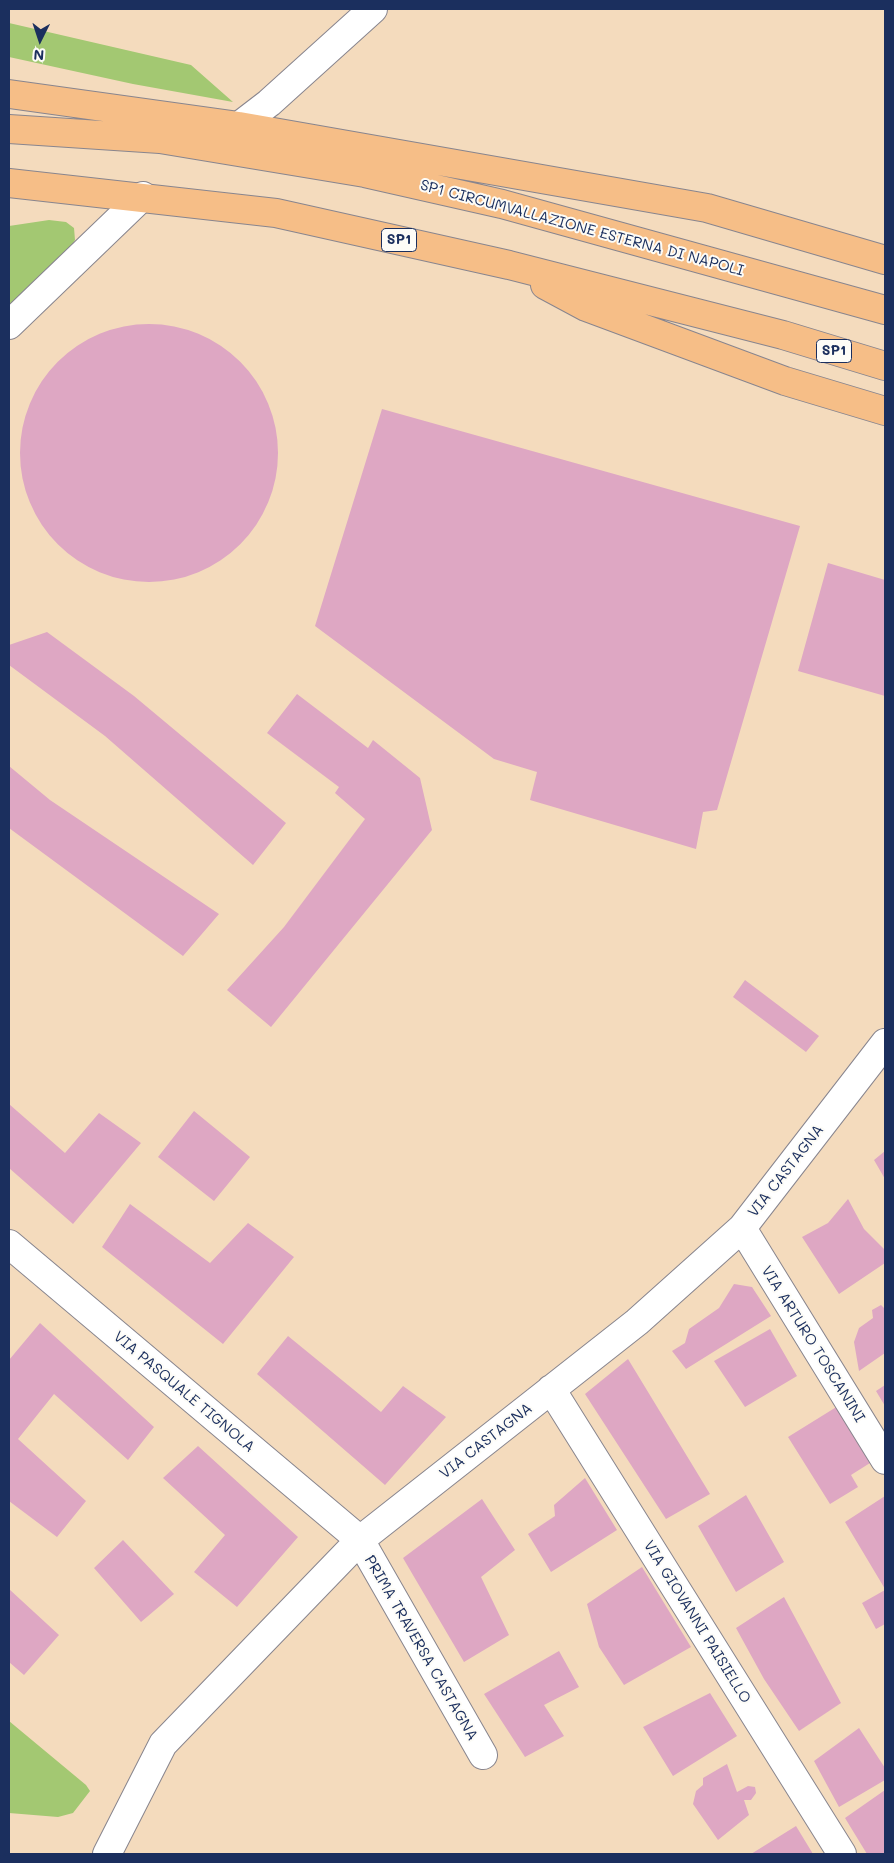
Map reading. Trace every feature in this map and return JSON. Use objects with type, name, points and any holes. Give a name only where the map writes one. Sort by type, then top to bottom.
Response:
[{"type":"highway","points":[[15,92],[239,126],[707,208],[885,260]]},
{"type":"highway","points":[[15,92],[116,136]]},
{"type":"highway","name":"SP1 CIRCUMVALLAZIONE ESTERNA DI NAPOLI","points":[[9,129],[160,139],[365,173],[502,204],[885,310]]},
{"type":"highway","name":"SP1","points":[[9,182],[276,212],[508,265],[782,335],[885,366]]},
{"type":"highway","name":"SP1","points":[[9,195],[59,188]]},
{"type":"highway","points":[[508,265],[586,308],[785,380],[885,411]]},
{"type":"street","points":[[239,126],[270,103],[373,9]]},
{"type":"street","points":[[9,325],[143,196]]},
{"type":"street","name":"VIA CASTAGNA","points":[[107,1854],[163,1744],[360,1540],[637,1322],[742,1228],[885,1044]]},
{"type":"street","name":"VIA ARTURO TOSCANINI","points":[[742,1228],[885,1460]]},
{"type":"street","name":"VIA PASQUALE TIGNOLA","points":[[9,1244],[360,1540]]},
{"type":"street","name":"VIA GIOVANNI PAISIELLO","points":[[551,1390],[842,1854]]},
{"type":"street","name":"PRIMA TRAVERSA CASTAGNA","points":[[360,1540],[483,1755]]},
{"type":"green space","points":[[9,23],[191,65],[233,102],[133,84],[9,57]]},
{"type":"green space","points":[[49,220],[66,222],[74,228],[75,240],[65,256],[9,307],[9,226]]},
{"type":"green space","points":[[9,1721],[86,1785],[90,1791],[73,1813],[58,1817],[9,1813]]},
{"type":"building","points":[[149,324],[174,327],[210,339],[231,353],[249,371],[263,392],[268,404],[275,428],[278,453],[275,478],[263,514],[249,535],[231,553],[210,567],[198,572],[174,579],[149,582],[124,579],[88,567],[67,553],[49,535],[35,514],[30,502],[23,478],[20,453],[23,428],[35,392],[49,371],[67,353],[88,339],[100,334],[124,327]]},
{"type":"building","points":[[382,409],[800,526],[717,810],[703,812],[696,849],[530,800],[537,772],[494,759],[315,626]]},
{"type":"building","points":[[828,563],[885,580],[885,696],[798,671]]},
{"type":"building","points":[[47,632],[134,696],[286,823],[253,865],[105,736],[9,665],[9,645]]},
{"type":"building","points":[[297,694],[368,748],[373,740],[420,778],[432,830],[271,1027],[227,990],[284,927],[365,819],[335,793],[339,787],[267,733]]},
{"type":"building","points":[[9,766],[50,800],[219,914],[183,956],[9,828]]},
{"type":"building","points":[[745,980],[819,1036],[806,1052],[733,997]]},
{"type":"building","points":[[9,1104],[65,1153],[99,1113],[141,1143],[73,1224],[9,1168]]},
{"type":"building","points":[[194,1111],[250,1157],[214,1201],[158,1157]]},
{"type":"building","points":[[885,1151],[885,1179],[874,1160]]},
{"type":"building","points":[[848,1199],[864,1229],[885,1250],[885,1263],[839,1294],[802,1237],[828,1223]]},
{"type":"building","points":[[130,1204],[210,1263],[248,1223],[294,1257],[223,1344],[102,1247]]},
{"type":"building","points":[[734,1284],[752,1287],[771,1316],[686,1369],[672,1351],[685,1343],[689,1329],[719,1308]]},
{"type":"building","points":[[881,1305],[885,1309],[885,1353],[859,1371],[854,1342],[859,1328],[873,1318],[872,1310]]},
{"type":"building","points":[[40,1323],[154,1427],[128,1460],[54,1394],[18,1439],[86,1501],[57,1537],[9,1501],[9,1360]]},
{"type":"building","points":[[770,1329],[797,1376],[745,1407],[714,1361]]},
{"type":"building","points":[[288,1336],[381,1412],[403,1386],[446,1417],[385,1485],[257,1374]]},
{"type":"building","points":[[628,1359],[710,1494],[666,1519],[585,1394]]},
{"type":"building","points":[[885,1385],[885,1406],[876,1391]]},
{"type":"building","points":[[838,1406],[870,1463],[851,1475],[858,1487],[830,1504],[788,1437]]},
{"type":"building","points":[[198,1446],[298,1537],[237,1607],[194,1572],[225,1535],[163,1478]]},
{"type":"building","points":[[585,1478],[617,1530],[551,1572],[528,1534],[555,1516],[554,1505]]},
{"type":"building","points":[[746,1495],[784,1562],[736,1592],[698,1526]]},
{"type":"building","points":[[885,1496],[885,1589],[845,1522]]},
{"type":"building","points":[[482,1499],[515,1550],[481,1577],[509,1635],[464,1662],[403,1558]]},
{"type":"building","points":[[123,1540],[174,1594],[141,1622],[94,1568]]},
{"type":"building","points":[[642,1567],[691,1647],[624,1685],[599,1647],[587,1604]]},
{"type":"building","points":[[9,1589],[59,1635],[24,1675],[9,1662]]},
{"type":"building","points":[[885,1590],[885,1624],[876,1629],[862,1603]]},
{"type":"building","points":[[784,1597],[841,1703],[799,1731],[764,1679],[736,1628]]},
{"type":"building","points":[[559,1651],[579,1687],[544,1705],[564,1736],[525,1757],[484,1694]]},
{"type":"building","points":[[710,1693],[737,1736],[673,1776],[643,1727]]},
{"type":"building","points":[[859,1728],[885,1768],[885,1780],[839,1807],[814,1761]]},
{"type":"building","points":[[727,1764],[737,1792],[748,1786],[755,1787],[756,1793],[751,1800],[744,1800],[749,1815],[718,1840],[693,1804],[696,1791],[703,1785],[703,1778]]},
{"type":"building","points":[[885,1790],[885,1854],[867,1854],[845,1818]]},
{"type":"building","points":[[796,1826],[813,1854],[751,1854]]}]
